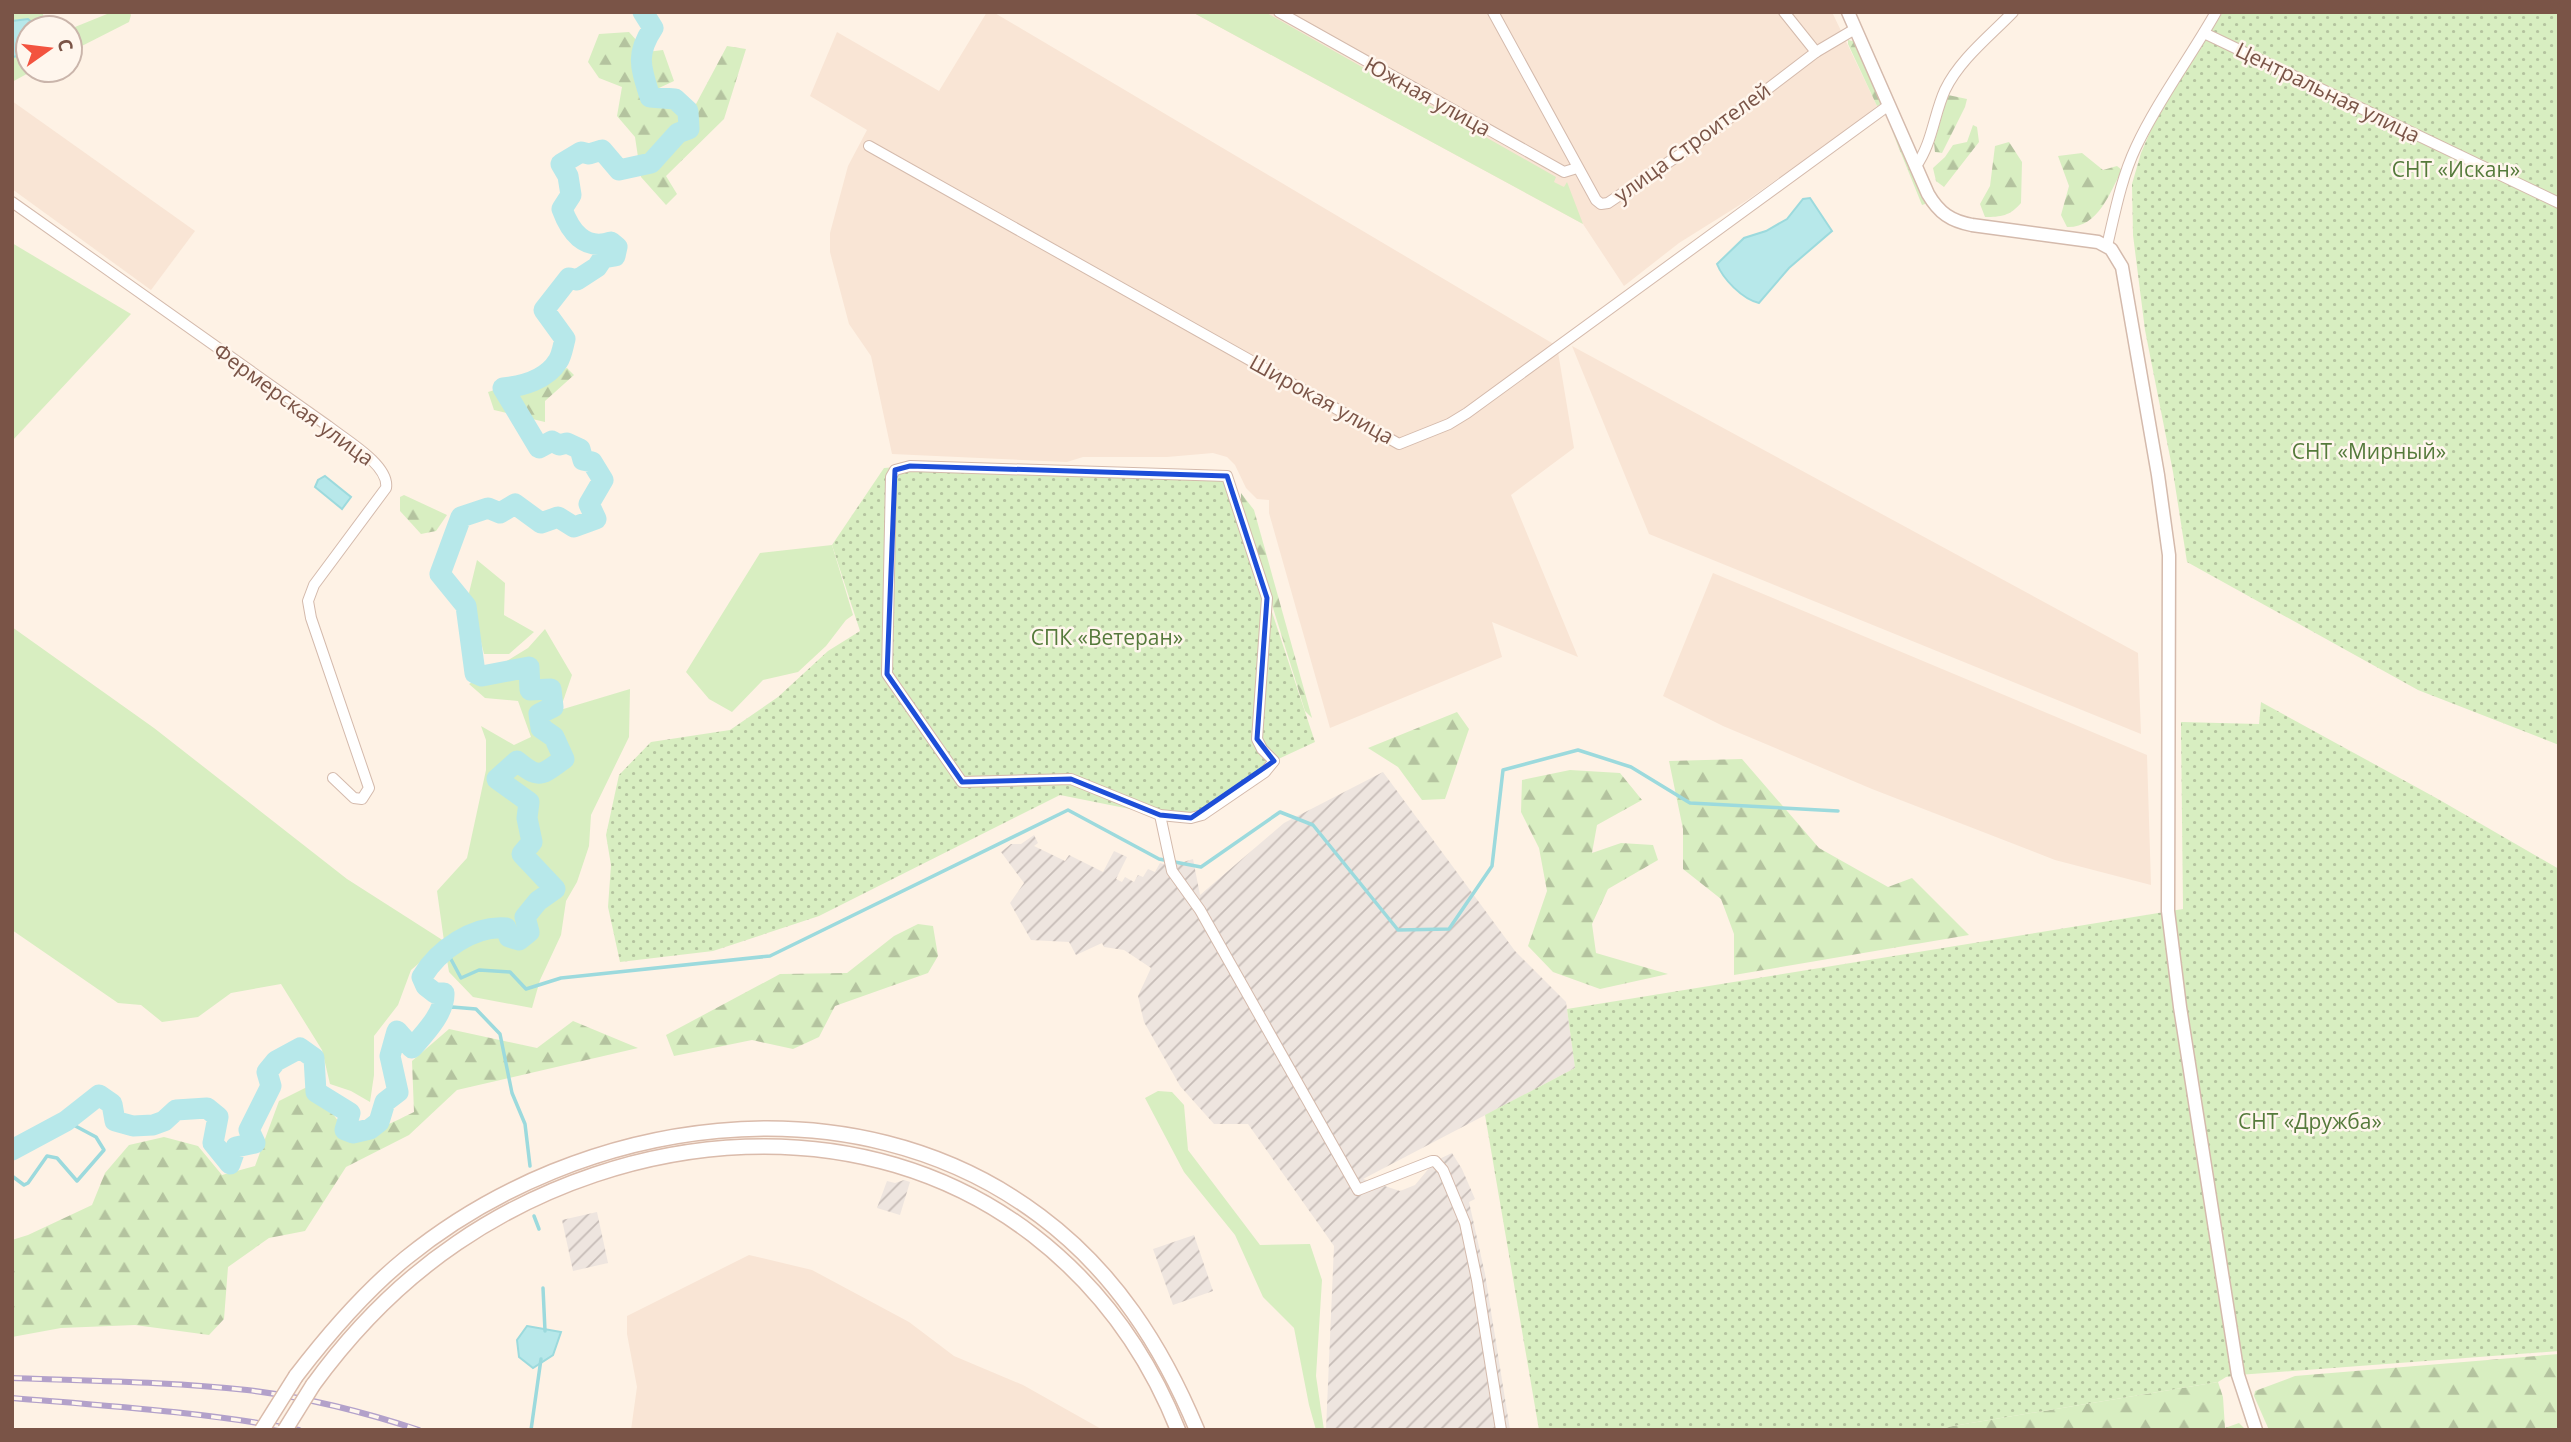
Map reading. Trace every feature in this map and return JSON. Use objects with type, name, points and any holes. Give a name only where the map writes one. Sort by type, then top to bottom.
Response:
[{"type":"main road","points":[[262,1430],[286,1390],[337,1325],[369,1291],[406,1258],[446,1228],[508,1193],[561,1168],[641,1143],[702,1132],[749,1128],[832,1132],[864,1137],[915,1151],[965,1171],[1006,1193],[1056,1228],[1108,1279],[1140,1320],[1170,1368],[1197,1430]]},
{"type":"main road","points":[[285,1430],[313,1385],[348,1340],[382,1304],[428,1264],[472,1233],[581,1180],[636,1162],[683,1153],[741,1147],[805,1147],[860,1154],[906,1166],[960,1189],[1011,1219],[1059,1256],[1081,1277],[1130,1337],[1162,1393],[1178,1430]]},
{"type":"street","name":"Южная улица","points":[[1279,12],[1564,172],[1577,168]]},
{"type":"street","points":[[1493,12],[1577,168]]},
{"type":"street","points":[[1784,12],[1816,52],[1855,29]]},
{"type":"street","points":[[1848,12],[1937,209],[1955,220],[1981,227],[2081,239],[2108,246],[2119,260],[2126,282],[2167,528],[2170,570],[2168,911],[2180,1007],[2238,1375],[2256,1430]]},
{"type":"street","points":[[1916,166],[1923,156],[1942,97],[1954,74],[2013,12]]},
{"type":"street","points":[[2108,246],[2121,187],[2136,147],[2149,121],[2207,34],[2216,12]]},
{"type":"street","name":"Центральная улица","points":[[2207,34],[2559,203]]},
{"type":"street","name":"улица Строителей","points":[[1577,168],[1596,200],[1601,204],[1608,203],[1697,143],[1816,52]]},
{"type":"street","name":"Широкая улица","points":[[869,146],[1399,444],[1449,425],[1467,413],[1889,105]]},
{"type":"street","name":"Фермерская улица","points":[[12,202],[328,426],[378,466],[384,475],[386,488],[322,572],[310,592],[308,601],[311,618],[369,788],[362,799],[354,798],[332,778]]},
{"type":"street","points":[[910,466],[1227,476],[1267,598],[1257,739],[1262,749],[1274,761],[1265,772],[1202,815],[1191,818],[1160,815],[1071,779],[962,782],[887,674],[891,477],[895,470],[910,466]]},
{"type":"street","points":[[1160,815],[1176,879],[1200,910],[1358,1190],[1432,1161],[1443,1170],[1465,1223],[1501,1430]]},
{"type":"highlighted area","points":[[910,466],[1227,476],[1267,598],[1257,739],[1274,761],[1191,818],[1160,815],[1071,779],[962,782],[887,674],[895,470]]},
{"type":"shaded area","points":[[987,12],[993,12],[1557,346],[1574,448],[1511,495],[1578,657],[1492,622],[1502,657],[1330,728],[1269,513],[1269,500],[1257,499],[1246,488],[1235,465],[1227,457],[1213,453],[1167,457],[1083,457],[1067,462],[892,454],[871,356],[849,324],[830,252],[830,233],[848,166],[867,130],[810,96],[837,32],[939,91]]},
{"type":"shaded area","points":[[1192,12],[1832,12],[1877,106],[1746,201],[1679,243],[1624,286],[1583,224]]},
{"type":"shaded area","points":[[12,101],[195,231],[151,290],[12,189]]},
{"type":"shaded area","points":[[1572,346],[2138,653],[2141,734],[1649,534]]},
{"type":"shaded area","points":[[1713,573],[2147,755],[2151,885],[2055,860],[1872,789],[1723,726],[1663,696]]},
{"type":"shaded area","points":[[1383,772],[1515,951],[1566,1002],[1575,1068],[1363,1179],[1400,1191],[1415,1185],[1435,1161],[1452,1153],[1462,1169],[1475,1199],[1469,1202],[1485,1274],[1510,1430],[1326,1430],[1334,1246],[1248,1124],[1214,1124],[1180,1086],[1144,1022],[1138,996],[1151,968],[1124,950],[1104,947],[1102,943],[1076,955],[1069,942],[1031,940],[1010,903],[1024,883],[1001,852],[1011,844],[1021,844],[1034,835],[1038,843],[1034,846],[1065,861],[1069,855],[1103,872],[1114,851],[1127,857],[1116,879],[1122,882],[1125,877],[1134,882],[1138,875],[1143,877],[1148,869],[1155,872],[1160,863],[1171,866],[1193,859],[1200,895],[1284,823]]},
{"type":"shaded area","points":[[904,1180],[910,1182],[900,1215],[877,1208],[887,1181],[895,1183]]},
{"type":"shaded area","points":[[597,1212],[608,1263],[573,1271],[562,1220]]},
{"type":"shaded area","points":[[1194,1235],[1213,1291],[1173,1305],[1153,1249]]},
{"type":"shaded area","points":[[749,1255],[812,1270],[909,1322],[954,1356],[1023,1385],[1103,1430],[631,1430],[637,1387],[627,1334],[627,1316]]},
{"type":"green space","points":[[12,12],[43,14],[14,14],[12,20]]},
{"type":"green space","points":[[112,12],[129,12],[131,15],[129,22],[84,45],[84,23]]},
{"type":"green space","points":[[1192,12],[1265,12],[1556,177],[1554,182],[1564,187],[1567,182],[1583,224]]},
{"type":"green space","name":"СНТ «Мирный»","points":[[2223,12],[2559,12],[2559,745],[2418,690],[2187,562],[2173,472],[2145,330],[2133,235],[2132,184],[2141,153],[2156,118]]},
{"type":"green space","points":[[629,32],[647,52],[663,50],[674,81],[659,88],[696,104],[727,46],[746,49],[724,119],[666,176],[677,194],[666,205],[641,177],[635,137],[617,116],[622,87],[599,78],[588,62],[599,34]]},
{"type":"green space","points":[[1848,40],[1857,42],[1883,103],[1877,106],[1848,44]]},
{"type":"green space","points":[[12,56],[14,81],[12,82]]},
{"type":"green space","points":[[1948,95],[1967,99],[1942,153],[1935,152],[1934,143]]},
{"type":"green space","points":[[1973,125],[1977,127],[1979,142],[1944,187],[1936,181],[1933,168],[1953,145],[1967,142]]},
{"type":"green space","points":[[1892,131],[1925,199],[1925,204],[1922,205]]},
{"type":"green space","points":[[2009,142],[2022,162],[2021,203],[2005,215],[1985,217],[1980,204],[1990,186],[1995,146]]},
{"type":"green space","points":[[2082,153],[2103,170],[2117,166],[2122,170],[2095,216],[2078,226],[2067,227],[2061,215],[2069,186],[2058,156]]},
{"type":"green space","points":[[12,243],[131,314],[12,441]]},
{"type":"green space","points":[[567,368],[574,375],[545,401],[545,422],[494,410],[488,392]]},
{"type":"green space","name":"СПК «Ветеран»","points":[[910,466],[1227,476],[1315,742],[1274,761],[1202,815],[1160,815],[1060,795],[819,916],[713,951],[620,962],[608,907],[611,865],[606,835],[619,775],[651,742],[730,730],[778,697],[828,651],[860,631],[832,545],[884,468]]},
{"type":"green space","points":[[1241,493],[1254,510],[1312,718],[1305,711],[1241,505]]},
{"type":"green space","points":[[404,495],[447,515],[436,531],[421,534],[400,511],[400,497]]},
{"type":"green space","points":[[832,545],[853,615],[798,672],[763,680],[732,712],[709,699],[686,672],[760,553]]},
{"type":"green space","points":[[477,560],[505,583],[504,615],[534,632],[509,654],[484,654],[469,593]]},
{"type":"green space","points":[[12,627],[154,728],[347,879],[444,941],[437,891],[467,858],[486,770],[486,740],[481,726],[514,745],[531,737],[518,701],[485,698],[469,684],[528,648],[545,629],[572,675],[560,710],[630,689],[629,737],[591,815],[589,846],[577,882],[566,901],[561,935],[540,980],[532,1008],[473,997],[449,972],[444,942],[411,970],[398,1005],[374,1036],[374,1075],[370,1102],[351,1091],[330,1084],[322,1050],[281,984],[231,993],[198,1017],[162,1022],[141,1005],[118,1003],[12,930]]},
{"type":"green space","name":"СНТ «Дружба»","points":[[2261,702],[2559,869],[2559,1351],[2238,1375],[2218,1382],[1929,1430],[1539,1430],[1485,1115],[1575,1068],[1567,1009],[2183,909],[2181,722],[2259,724]]},
{"type":"green space","points":[[1457,712],[1469,729],[1445,799],[1422,800],[1398,767],[1368,748]]},
{"type":"green space","points":[[1742,759],[1819,848],[1888,887],[1912,878],[1969,935],[1734,975],[1734,934],[1721,899],[1683,869],[1683,829],[1669,761]]},
{"type":"green space","points":[[1570,770],[1620,773],[1642,800],[1597,825],[1592,853],[1621,843],[1653,845],[1658,860],[1608,889],[1592,924],[1596,953],[1668,974],[1600,989],[1553,972],[1528,946],[1547,891],[1539,848],[1521,812],[1522,780]]},
{"type":"green space","points":[[918,924],[933,926],[938,956],[928,973],[835,1006],[819,1037],[793,1049],[752,1040],[674,1056],[666,1035],[780,974],[847,973],[894,936]]},
{"type":"green space","points":[[573,1021],[638,1048],[457,1090],[409,1135],[346,1167],[305,1231],[269,1238],[228,1267],[224,1319],[209,1335],[135,1325],[61,1328],[12,1337],[12,1240],[92,1205],[105,1173],[129,1145],[164,1137],[198,1146],[222,1175],[255,1166],[279,1101],[311,1085],[345,1130],[371,1130],[414,1112],[412,1061],[449,1029],[537,1048]]},
{"type":"green space","points":[[1158,1091],[1172,1092],[1184,1105],[1188,1150],[1260,1245],[1310,1244],[1322,1280],[1316,1376],[1324,1430],[1316,1430],[1294,1328],[1263,1297],[1235,1235],[1184,1172],[1145,1098]]},
{"type":"green space","points":[[2559,1354],[2559,1430],[2269,1430],[2254,1396],[2255,1391],[2295,1376]]},
{"type":"green space","points":[[2218,1382],[2223,1397],[2225,1428],[2239,1423],[2246,1430],[1929,1430]]},
{"type":"water","points":[[12,21],[14,21],[12,57]]},
{"type":"water","points":[[1810,198],[1832,231],[1789,268],[1759,303],[1740,293],[1728,282],[1717,264],[1744,238],[1766,231],[1787,219],[1803,199]]},
{"type":"water","points":[[325,476],[351,497],[342,509],[315,487],[318,480]]},
{"type":"water","points":[[527,1326],[561,1332],[553,1355],[533,1368],[519,1357],[517,1340]]},
{"type":"waterway","points":[[12,1150],[66,1121],[99,1095],[112,1104],[115,1121],[133,1126],[153,1125],[164,1121],[176,1110],[207,1108],[218,1117],[213,1143],[230,1164],[236,1147],[255,1143],[249,1130],[271,1086],[267,1072],[276,1061],[300,1048],[314,1058],[316,1092],[350,1113],[345,1130],[353,1133],[370,1129],[379,1122],[385,1102],[398,1092],[390,1056],[397,1031],[412,1048],[433,1023],[441,1008],[444,993],[435,993],[426,986],[422,977],[429,967],[458,941],[482,931],[506,928],[509,937],[519,940],[529,932],[525,917],[538,901],[555,889],[522,854],[532,842],[527,818],[529,802],[497,779],[517,761],[531,771],[540,773],[564,759],[554,737],[541,728],[539,714],[553,707],[551,689],[530,690],[529,667],[482,676],[475,673],[466,606],[440,574],[461,517],[488,508],[500,513],[515,504],[541,523],[558,517],[574,527],[596,519],[589,504],[603,480],[592,462],[583,460],[580,449],[567,443],[559,445],[552,441],[539,448],[503,388],[534,380],[548,373],[558,361],[565,339],[544,310],[569,278],[577,280],[597,267],[603,258],[615,256],[617,247],[611,242],[593,244],[579,237],[569,225],[562,209],[571,195],[568,176],[561,164],[581,152],[589,154],[602,150],[619,170],[651,163],[678,133],[689,129],[688,111],[675,99],[650,97],[641,62],[644,46],[653,28],[643,12]]},
{"type":"waterway","points":[[446,950],[461,978],[479,970],[510,972],[526,989],[561,978],[770,956],[1068,810],[1159,859],[1201,867],[1280,812],[1313,825],[1398,930],[1449,929],[1492,866],[1503,770],[1578,750],[1631,767],[1690,803],[1838,811]]},
{"type":"waterway","points":[[440,1010],[452,1007],[476,1009],[500,1034],[512,1093],[525,1124],[530,1166]]},
{"type":"waterway","points":[[12,1176],[24,1185],[28,1183],[47,1156],[57,1158],[77,1181],[104,1150],[96,1137],[66,1121]]},
{"type":"waterway","points":[[534,1216],[539,1229]]},
{"type":"waterway","points":[[543,1288],[545,1331]]},
{"type":"waterway","points":[[531,1430],[541,1359]]},
{"type":"railway","points":[[12,1378],[159,1383],[247,1390],[334,1406],[419,1430]]},
{"type":"railway","points":[[12,1398],[192,1414],[299,1430]]},
{"type":"park label","name":"СНТ «Искан»","points":[[2456,169]]}]
